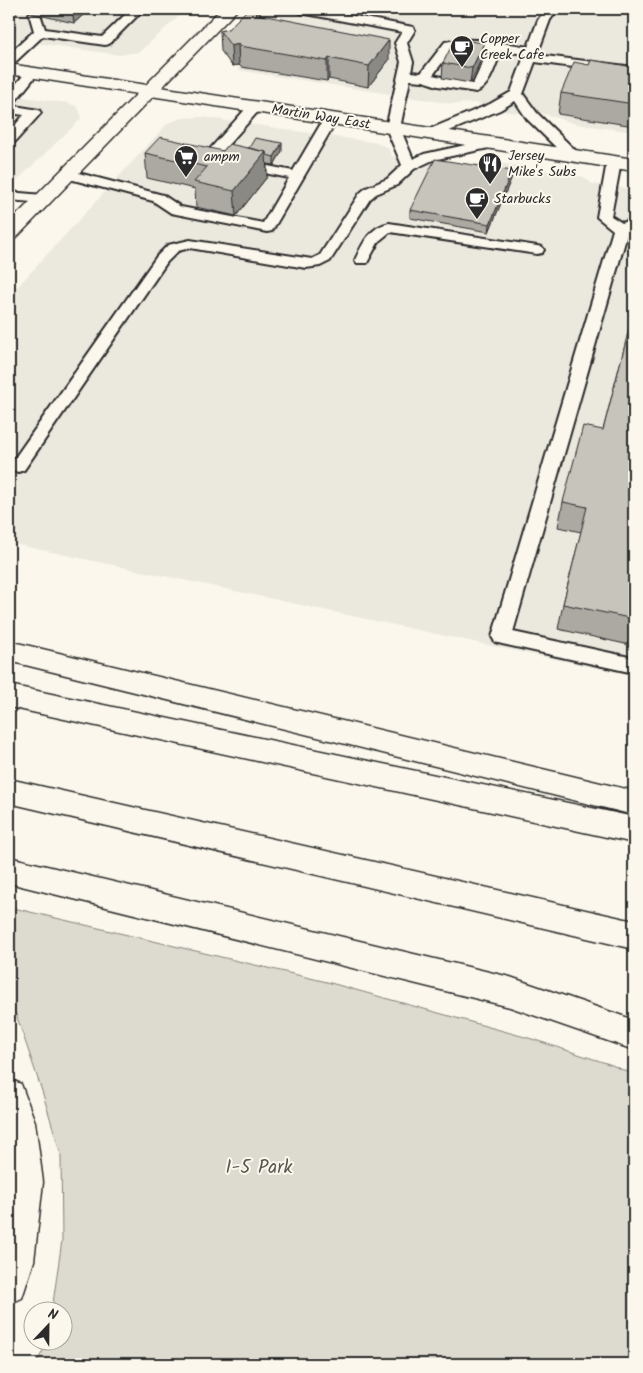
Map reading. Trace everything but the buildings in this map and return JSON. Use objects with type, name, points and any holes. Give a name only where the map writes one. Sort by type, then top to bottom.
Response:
[{"type":"main road","points":[[9,234],[18,220],[43,199],[230,9]]},
{"type":"main road","name":"Martin Way East","points":[[9,69],[634,165]]},
{"type":"main road","points":[[9,651],[634,803]]},
{"type":"main road","points":[[9,696],[634,830]]},
{"type":"main road","points":[[9,791],[634,935]]},
{"type":"main road","points":[[9,870],[510,992],[634,1035]]},
{"type":"main road","points":[[9,1096],[18,1122],[25,1182],[16,1261],[9,1285]]},
{"type":"lane","points":[[40,32],[105,41],[138,9]]},
{"type":"lane","points":[[302,9],[409,30],[401,43],[408,62],[393,128],[409,166]]},
{"type":"lane","points":[[430,134],[495,107],[517,94],[544,20],[552,9]]},
{"type":"lane","points":[[35,14],[40,32]]},
{"type":"lane","points":[[9,61],[40,32]]},
{"type":"lane","points":[[425,77],[449,46],[463,42],[497,46],[634,71]]},
{"type":"lane","points":[[406,76],[425,77],[438,82],[476,88],[481,82],[497,46]]},
{"type":"lane","points":[[9,100],[32,73]]},
{"type":"lane","points":[[517,94],[532,116],[573,156]]},
{"type":"lane","points":[[255,107],[210,158],[297,176]]},
{"type":"lane","points":[[9,109],[34,113],[9,140]]},
{"type":"lane","points":[[67,174],[158,198],[176,210],[267,228],[331,118]]},
{"type":"lane","points":[[18,466],[162,259],[173,248],[190,244],[306,264],[315,263],[325,258],[365,196],[392,182],[409,166],[429,157],[493,143]]},
{"type":"lane","points":[[614,162],[604,217],[627,232],[502,637],[634,665]]},
{"type":"lane","points":[[9,196],[43,199]]},
{"type":"lane","points":[[362,260],[374,237],[381,229],[389,227],[537,250]]},
{"type":"shaded area","points":[[9,9],[187,9],[139,52],[119,55],[9,39]]},
{"type":"shaded area","points":[[267,9],[634,9],[634,132],[576,124],[538,112],[519,113],[501,111],[476,103],[453,104],[237,70],[240,67],[225,53]]},
{"type":"shaded area","points":[[9,95],[67,103],[76,106],[80,111],[81,119],[9,188]]},
{"type":"shaded area","points":[[202,117],[377,143],[388,148],[392,156],[430,164],[507,164],[572,174],[584,177],[592,184],[634,189],[634,676],[9,543],[9,296],[168,123],[182,118]]},
{"type":"green space","name":"I-5 Park","points":[[9,907],[327,982],[532,1039],[612,1065],[634,1075],[634,1364],[36,1364],[43,1350],[72,1350],[72,1300],[53,1300],[62,1240],[61,1155],[16,1014],[9,1004]]},
{"type":"place","name":"Copper Creek Cafe","points":[[462,68]]},
{"type":"place","name":"ampm","points":[[186,178]]},
{"type":"place","name":"Jersey Mike's Subs","points":[[490,185]]},
{"type":"place","name":"Starbucks","points":[[477,220]]}]
